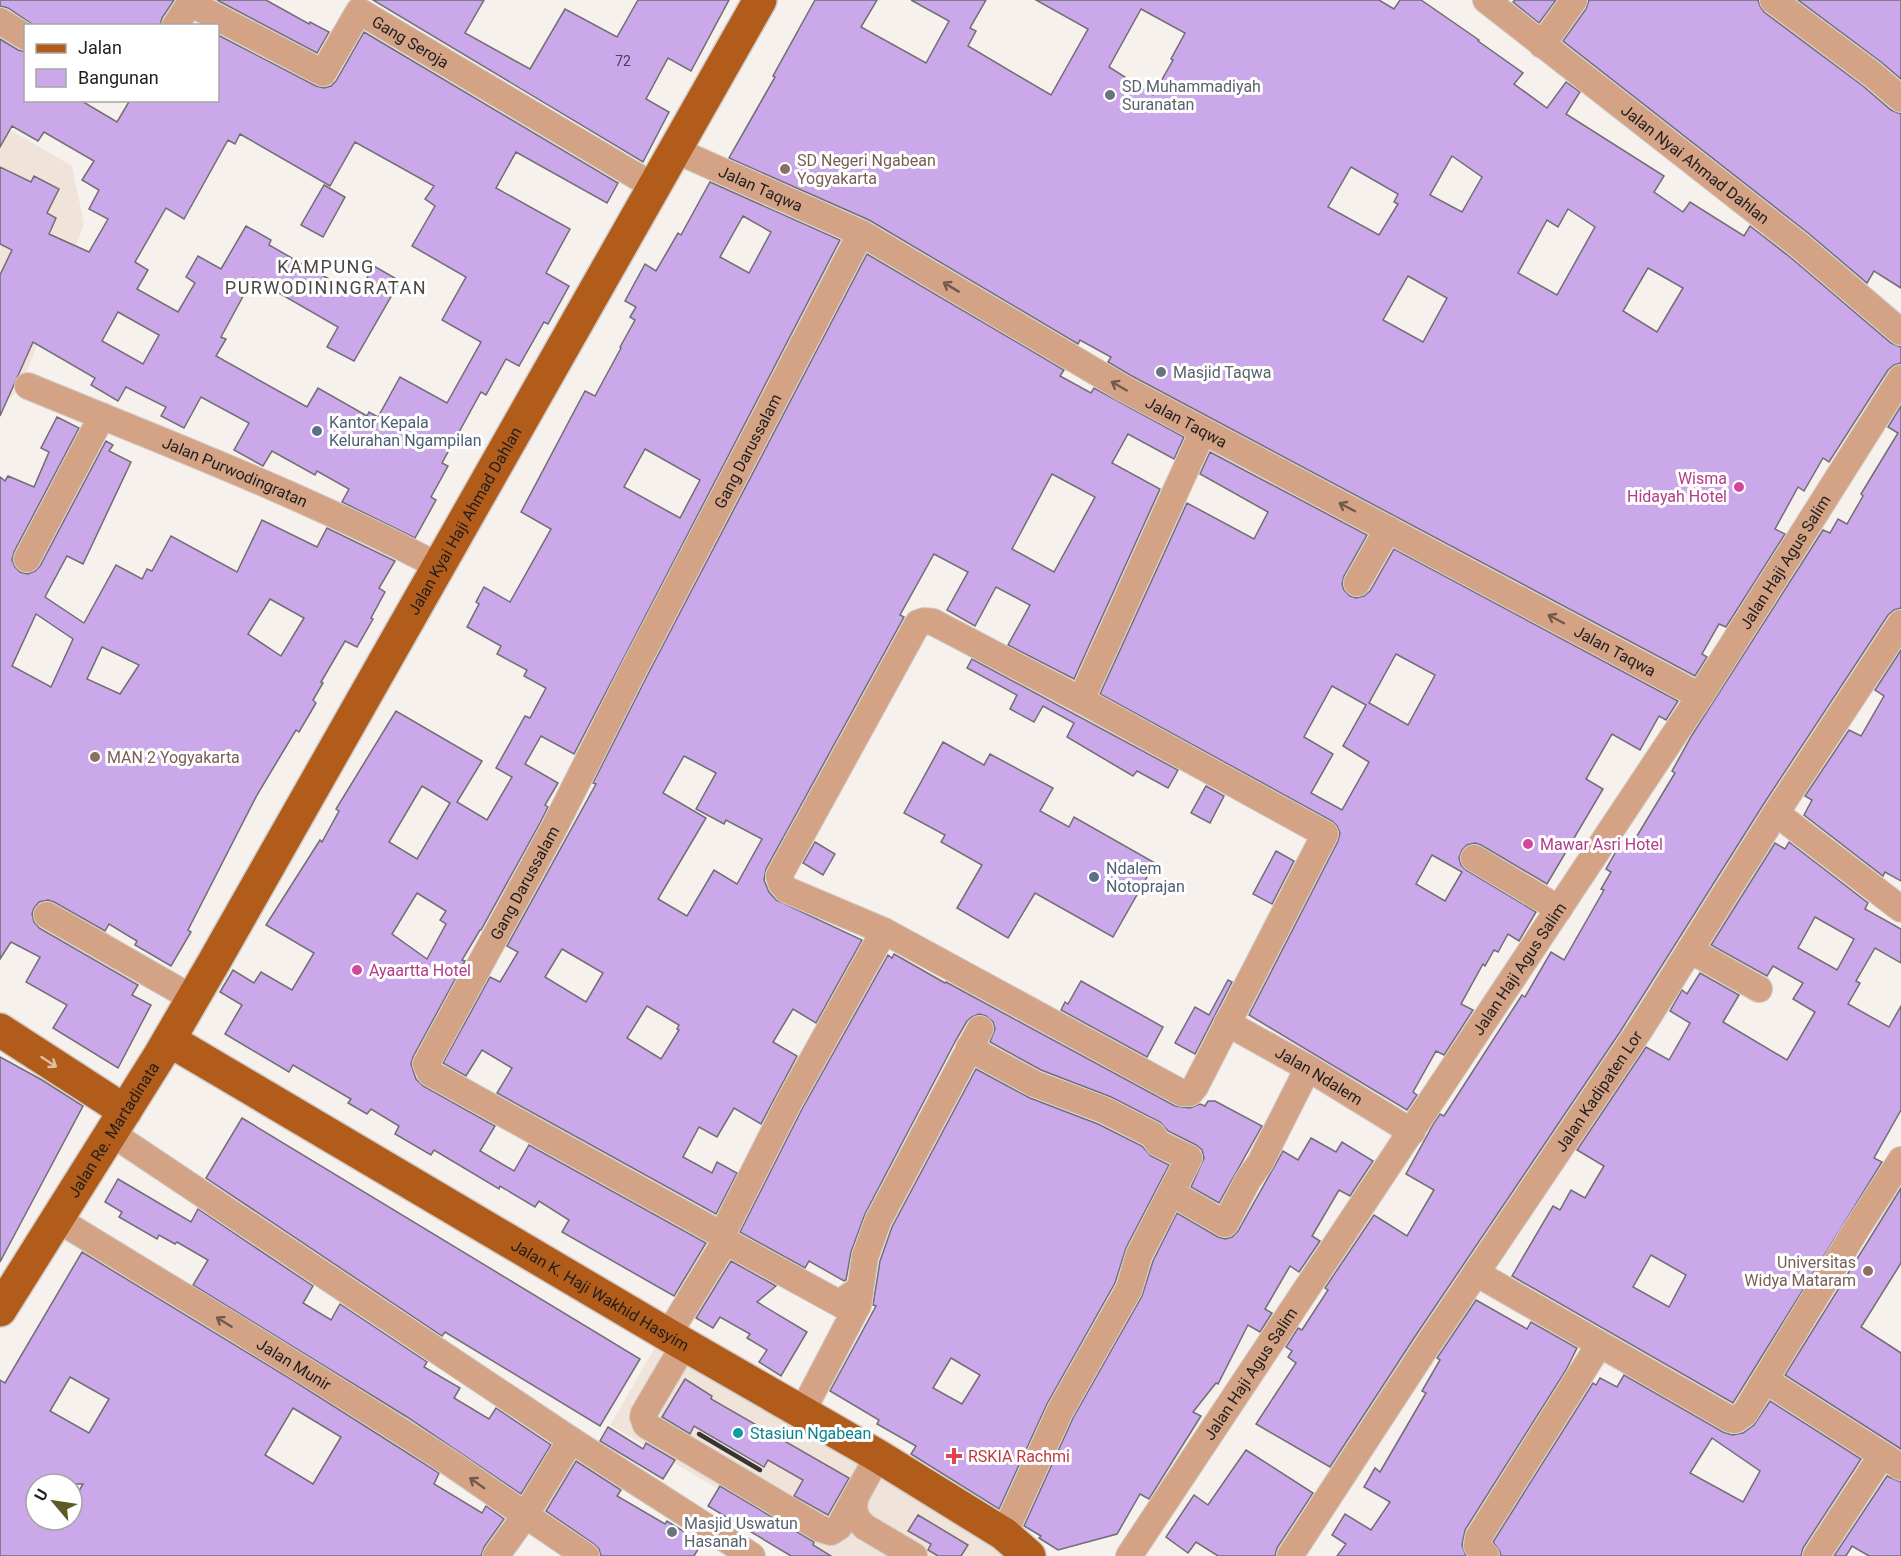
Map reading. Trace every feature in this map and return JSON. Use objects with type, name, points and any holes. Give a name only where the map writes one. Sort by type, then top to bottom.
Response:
[{"type":"main road","name":"Jalan Kyai Haji Ahmad Dahlan","points":[[169,1040],[760,0]]},
{"type":"main road","points":[[0,1030],[118,1122]]},
{"type":"main road","name":"Jalan Re. Martadinata","points":[[0,1310],[169,1040]]},
{"type":"main road","name":"Jalan K. Haji Wakhid Hasyim","points":[[169,1040],[676,1340],[878,1456],[1004,1534],[1029,1556]]},
{"type":"street","name":"Jalan Nyai Ahmad Dahlan","points":[[1486,0],[1799,245],[1901,332]]},
{"type":"street","points":[[1542,45],[1574,0]]},
{"type":"street","points":[[1773,0],[1872,74],[1901,99]]},
{"type":"street","points":[[176,24],[191,1]]},
{"type":"street","name":"Gang Seroja","points":[[191,1],[323,73],[359,11],[653,186]]},
{"type":"street","points":[[0,21],[24,36]]},
{"type":"street","name":"Jalan Taqwa","points":[[675,150],[861,233],[1123,388],[1700,696]]},
{"type":"street","name":"Gang Darussalam","points":[[859,1297],[848,1297],[842,1305],[430,1073],[426,1064],[554,830],[635,667],[861,233]]},
{"type":"street","name":"Jalan Haji Agus Salim","points":[[1129,1556],[1700,696],[1901,378]]},
{"type":"street","name":"Jalan Purwodingratan","points":[[28,386],[373,532],[438,566]]},
{"type":"street","points":[[27,559],[102,416]]},
{"type":"street","points":[[1081,700],[1203,431]]},
{"type":"street","points":[[1357,583],[1388,529]]},
{"type":"street","points":[[933,622],[1081,700],[1325,834],[1196,1087],[1190,1093],[1182,1093],[884,932],[787,890],[781,884],[779,876],[918,623],[933,622]]},
{"type":"street","name":"Jalan Kadipaten Lor","points":[[1290,1556],[1641,1028],[1776,813],[1901,623]]},
{"type":"street","points":[[1776,813],[1901,909]]},
{"type":"street","points":[[1474,858],[1559,909]]},
{"type":"street","points":[[47,915],[192,998]]},
{"type":"street","points":[[878,1456],[839,1527],[831,1532],[645,1425],[643,1417],[676,1340],[789,1102],[884,932]]},
{"type":"street","points":[[1690,950],[1759,989]]},
{"type":"street","name":"Jalan Ndalem","points":[[1227,1023],[1308,1068],[1412,1132]]},
{"type":"street","points":[[802,1412],[859,1297],[865,1257],[878,1221],[974,1038],[1035,1084],[1104,1110],[1153,1135],[1158,1143],[1190,1158],[1139,1255],[1125,1297],[1060,1411],[1004,1534]]},
{"type":"street","points":[[1172,1193],[1225,1224],[1248,1180],[1260,1163],[1308,1068]]},
{"type":"street","points":[[118,1122],[571,1440],[752,1556]]},
{"type":"street","points":[[1476,1273],[1730,1419],[1741,1417],[1901,1161]]},
{"type":"street","name":"Jalan Munir","points":[[57,1219],[340,1393],[448,1462],[586,1556]]},
{"type":"street","points":[[1486,1556],[1477,1546],[1478,1538],[1599,1345]]},
{"type":"street","points":[[1765,1380],[1892,1461],[1816,1556]]},
{"type":"street","points":[[496,1556],[525,1516],[571,1440]]},
{"type":"street","points":[[855,1498],[854,1514],[864,1527],[914,1556]]},
{"type":"shaded area","points":[[0,124],[72,166],[84,224],[20,389],[0,407]]},
{"type":"shaded area","points":[[656,1346],[966,1527],[1007,1556],[831,1556],[610,1425]]},
{"type":"building","points":[[0,0],[174,0],[160,24],[32,24],[8,8],[0,6]]},
{"type":"building","points":[[217,0],[266,0],[309,24],[310,22],[329,32],[317,53]]},
{"type":"building","points":[[373,0],[484,0],[465,33],[530,69],[565,9],[617,37],[638,0],[729,0],[691,71],[668,58],[646,99],[669,112],[643,162]]},
{"type":"building","points":[[815,0],[877,0],[861,27],[926,63],[949,21],[911,0],[986,0],[970,28],[976,31],[968,46],[1051,95],[1088,29],[1036,0],[1379,0],[1394,9],[1400,0],[1421,0],[1523,73],[1514,84],[1547,108],[1566,82],[1580,92],[1566,114],[1664,176],[1654,192],[1683,212],[1690,202],[1744,236],[1750,226],[1891,343],[1901,347],[1901,363],[1888,370],[1829,462],[1823,458],[1804,491],[1798,487],[1775,529],[1785,534],[1726,627],[1719,624],[1702,654],[1707,657],[1695,676],[1130,375],[1108,362],[1111,357],[1080,340],[1078,344],[869,220],[729,158],[775,77],[773,76]],"holes":[[[1141,9],[1185,33],[1153,95],[1109,67]],[[1452,156],[1482,177],[1462,212],[1430,195]],[[1351,167],[1398,194],[1394,202],[1398,204],[1379,235],[1328,207]],[[1568,209],[1595,227],[1557,295],[1518,273],[1547,220],[1558,227]],[[1648,268],[1683,288],[1657,332],[1623,311]],[[1408,276],[1447,298],[1423,342],[1383,320]]]},
{"type":"building","points":[[1515,0],[1556,0],[1539,23],[1513,2]]},
{"type":"building","points":[[1589,0],[1758,0],[1764,12],[1863,86],[1891,110],[1901,114],[1901,288],[1874,271],[1867,283],[1808,233],[1563,41],[1586,9]]},
{"type":"building","points":[[1798,0],[1901,0],[1901,79],[1881,62]]},
{"type":"building","points":[[364,32],[618,183],[607,203],[516,152],[496,188],[570,229],[546,273],[569,286],[548,324],[544,322],[519,366],[506,359],[486,395],[481,392],[442,463],[448,466],[431,497],[436,500],[415,538],[342,502],[349,489],[317,471],[315,475],[272,451],[263,466],[234,450],[249,423],[201,397],[184,428],[161,416],[166,407],[126,387],[118,401],[91,385],[95,378],[33,342],[0,416],[0,275],[12,250],[0,244],[0,167],[31,182],[34,176],[59,189],[47,213],[56,218],[49,234],[89,252],[108,219],[89,209],[99,190],[82,180],[94,161],[44,132],[38,141],[12,126],[0,147],[0,39],[24,52],[24,102],[83,102],[117,122],[129,102],[219,102],[219,36],[316,86],[324,88],[331,86]],"holes":[[[240,134],[330,186],[355,142],[434,186],[425,199],[435,206],[412,246],[466,277],[442,320],[481,342],[447,403],[400,377],[378,417],[369,412],[367,416],[318,388],[307,407],[216,356],[226,339],[221,337],[253,278],[338,327],[327,347],[354,361],[400,281],[374,266],[357,295],[269,245],[271,240],[246,226],[221,269],[198,256],[186,277],[195,283],[178,312],[137,289],[148,270],[135,262],[166,208],[184,219],[228,140],[235,144]],[[118,312],[159,335],[143,364],[102,341]]]},
{"type":"building","points":[[710,182],[840,240],[574,754],[541,736],[525,764],[558,783],[545,805],[548,807],[540,823],[462,960],[465,961],[411,1064],[416,1079],[423,1086],[495,1126],[480,1151],[514,1171],[529,1145],[706,1243],[674,1296],[562,1232],[569,1220],[539,1201],[535,1207],[500,1186],[499,1189],[434,1150],[431,1155],[395,1134],[399,1126],[371,1109],[367,1114],[348,1103],[351,1099],[293,1065],[289,1072],[225,1034],[242,1005],[220,992],[233,970],[254,983],[261,972],[292,990],[314,953],[266,925],[320,840],[322,842],[339,811],[336,809],[396,711],[482,761],[457,802],[487,820],[512,777],[496,768],[525,716],[530,718],[546,688],[524,676],[527,670],[497,654],[501,646],[467,627],[479,604],[476,602],[484,587],[510,602],[551,529],[521,512],[585,391],[595,396],[635,320],[630,317],[636,307],[625,301],[645,264],[656,271],[678,233],[681,235]],"holes":[[[743,216],[771,232],[749,273],[720,257]],[[645,449],[700,480],[680,518],[624,487]],[[422,786],[450,803],[417,859],[389,842]],[[417,893],[446,911],[440,920],[446,924],[427,959],[392,934]]]},
{"type":"building","points":[[324,185],[345,197],[323,237],[301,225]]},
{"type":"building","points":[[867,254],[1064,370],[1060,376],[1091,393],[1094,388],[1184,437],[1174,459],[1128,434],[1112,463],[1160,489],[1074,679],[1008,645],[1030,605],[996,587],[975,626],[947,610],[968,572],[934,554],[900,615],[904,617],[766,869],[764,880],[769,892],[776,900],[862,940],[816,1023],[793,1009],[773,1042],[797,1056],[761,1124],[734,1108],[717,1137],[699,1127],[683,1157],[712,1173],[717,1162],[737,1173],[716,1214],[497,1093],[512,1068],[482,1050],[466,1076],[443,1063],[490,977],[500,982],[518,952],[507,946],[596,784],[593,783]],"holes":[[[1052,474],[1095,497],[1054,572],[1012,549]],[[684,756],[716,773],[696,809],[724,824],[726,820],[762,839],[737,884],[714,870],[687,916],[658,899],[706,818],[663,793]],[[562,949],[603,973],[586,1002],[545,977]],[[647,1006],[679,1025],[677,1029],[679,1030],[661,1059],[627,1038]]]},
{"type":"building","points":[[1901,406],[1901,608],[1888,615],[1763,805],[1620,1032],[1330,1467],[1256,1424],[1296,1363],[1288,1357],[1292,1351],[1286,1347],[1298,1328],[1302,1330],[1328,1290],[1325,1288],[1374,1215],[1407,1236],[1434,1190],[1406,1174],[1434,1123],[1440,1114],[1444,1116],[1522,995],[1525,997],[1551,952],[1564,960],[1604,890],[1601,889],[1611,872],[1606,869],[1622,841],[1631,846],[1675,773],[1672,771],[1692,735],[1823,530],[1830,533],[1838,519],[1847,524],[1863,496],[1861,494],[1898,433],[1888,427]]},
{"type":"building","points":[[57,417],[79,428],[14,552],[12,560],[15,567],[20,572],[28,574],[40,566],[106,441],[113,445],[109,451],[131,462],[83,564],[67,556],[45,597],[84,623],[116,565],[142,579],[147,569],[152,571],[171,536],[237,572],[262,520],[317,547],[327,528],[395,561],[379,588],[385,592],[371,618],[373,619],[357,647],[345,641],[321,682],[323,683],[313,700],[316,703],[299,732],[296,730],[257,795],[188,930],[191,932],[171,966],[135,945],[137,941],[109,924],[105,931],[48,900],[39,902],[34,908],[32,914],[34,922],[39,928],[138,985],[132,995],[151,1005],[118,1068],[53,1028],[67,1005],[26,982],[40,957],[11,942],[0,959],[0,477],[5,481],[8,476],[34,487],[49,452],[41,448]],"holes":[[[270,599],[304,618],[281,656],[248,634]],[[36,614],[73,639],[51,687],[12,666]],[[102,647],[139,665],[120,694],[87,679]]]},
{"type":"building","points":[[1210,452],[1367,535],[1344,576],[1342,584],[1350,596],[1356,598],[1364,596],[1370,591],[1394,549],[1678,701],[1666,720],[1659,716],[1640,750],[1612,734],[1586,779],[1603,789],[1547,884],[1481,845],[1475,843],[1467,845],[1462,850],[1459,858],[1466,870],[1536,912],[1519,941],[1508,934],[1498,952],[1494,950],[1485,966],[1483,964],[1461,1004],[1473,1010],[1444,1055],[1436,1051],[1413,1092],[1417,1095],[1407,1110],[1249,1015],[1338,841],[1340,833],[1337,826],[1332,821],[1100,694],[1187,503],[1254,539],[1268,512],[1200,474]],"holes":[[[1396,654],[1435,675],[1408,725],[1369,703]],[[1332,686],[1366,705],[1343,746],[1369,762],[1342,810],[1311,793],[1333,754],[1304,737]],[[1432,855],[1462,872],[1445,901],[1416,884]]]},
{"type":"building","points":[[1901,650],[1901,881],[1885,872],[1883,876],[1804,815],[1812,800],[1805,796],[1849,730],[1861,736],[1884,696],[1875,690]]},
{"type":"building","points":[[972,659],[1178,770],[1168,788],[1137,771],[1133,776],[1067,737],[1074,723],[1043,706],[1034,722],[1010,709],[1017,695],[967,668]]},
{"type":"building","points":[[943,742],[984,765],[990,754],[1053,788],[1040,811],[1069,827],[1074,817],[1155,863],[1113,937],[1035,893],[1008,938],[957,908],[982,865],[941,842],[945,835],[904,813]]},
{"type":"building","points":[[1206,786],[1224,796],[1210,823],[1191,813]]},
{"type":"building","points":[[815,842],[835,854],[823,875],[803,863]]},
{"type":"building","points":[[1789,842],[1868,903],[1865,909],[1901,929],[1901,963],[1875,948],[1856,981],[1860,983],[1848,1004],[1889,1027],[1901,1006],[1901,1110],[1874,1158],[1882,1162],[1733,1403],[1512,1276],[1553,1206],[1560,1210],[1571,1190],[1585,1198],[1604,1166],[1577,1150],[1646,1047],[1669,1060],[1690,1023],[1670,1011],[1682,990],[1687,994],[1700,973],[1739,995],[1723,1022],[1787,1060],[1815,1012],[1793,999],[1803,983],[1773,966],[1767,976],[1711,945],[1775,843],[1785,849]],"holes":[[[1815,917],[1854,939],[1837,970],[1798,948]],[[1651,1255],[1686,1275],[1669,1307],[1633,1287]]]},
{"type":"building","points":[[1276,851],[1294,861],[1272,904],[1253,894]]},
{"type":"building","points":[[894,954],[1175,1106],[1190,1108],[1200,1104],[1205,1106],[1208,1101],[1215,1101],[1262,1126],[1219,1203],[1191,1187],[1204,1158],[1202,1150],[1196,1145],[1168,1131],[1160,1122],[1111,1097],[1041,1070],[990,1042],[995,1029],[993,1022],[979,1014],[967,1021],[956,1040],[865,1214],[851,1252],[846,1280],[844,1281],[809,1261],[805,1268],[740,1232],[802,1109],[888,955],[892,958]]},
{"type":"building","points":[[1228,980],[1232,982],[1195,1054],[1175,1043],[1195,1007],[1209,1015]]},
{"type":"building","points":[[1081,981],[1163,1027],[1147,1057],[1061,1010],[1065,1002],[1068,1004]]},
{"type":"building","points":[[0,1057],[83,1106],[0,1262]]},
{"type":"building","points":[[976,1069],[1030,1098],[1098,1124],[1142,1146],[1151,1156],[1169,1165],[1126,1248],[1115,1283],[1047,1404],[999,1509],[911,1454],[916,1446],[877,1424],[879,1420],[830,1391],[876,1306],[873,1305],[880,1261],[892,1227]],"holes":[[[951,1358],[980,1375],[962,1404],[933,1388]]]},
{"type":"building","points":[[242,1118],[640,1359],[600,1426],[445,1332],[442,1336],[206,1178]]},
{"type":"building","points":[[1311,1138],[1336,1152],[1342,1142],[1373,1161],[1350,1196],[1339,1190],[1312,1236],[1320,1241],[1299,1272],[1290,1266],[1265,1309],[1272,1313],[1260,1332],[1248,1325],[1218,1384],[1216,1383],[1193,1412],[1201,1416],[1149,1499],[1140,1494],[1117,1534],[1058,1550],[1039,1538],[1041,1536],[1024,1526],[1073,1418],[1142,1296],[1153,1261],[1177,1213],[1218,1237],[1225,1239],[1232,1237],[1238,1231],[1283,1151],[1298,1160]]},
{"type":"building","points":[[118,1179],[191,1222],[198,1209],[313,1286],[303,1303],[331,1320],[340,1304],[427,1362],[424,1367],[460,1388],[454,1398],[489,1419],[496,1408],[551,1445],[521,1494],[407,1417],[193,1285],[208,1260],[177,1242],[175,1244],[159,1235],[157,1239],[119,1217],[122,1212],[105,1202]]},
{"type":"building","name":"Universitas Widya Mataram","points":[[1901,1188],[1901,1263],[1861,1327],[1901,1353],[1901,1449],[1785,1375]]},
{"type":"building","points":[[82,1252],[294,1381],[439,1473],[434,1484],[482,1513],[486,1506],[504,1519],[484,1547],[481,1556],[0,1556],[0,1380],[5,1383]],"holes":[[[70,1377],[109,1399],[89,1433],[50,1411]],[[293,1408],[341,1437],[313,1484],[265,1455]]]},
{"type":"building","points":[[731,1261],[776,1286],[757,1302],[807,1332],[781,1376],[759,1362],[767,1350],[747,1338],[750,1334],[720,1317],[713,1328],[696,1318]]},
{"type":"building","points":[[1476,1300],[1527,1329],[1531,1322],[1577,1348],[1566,1370],[1465,1530],[1462,1545],[1466,1556],[1337,1556],[1346,1544],[1332,1535],[1345,1514],[1371,1530],[1390,1502],[1364,1487],[1375,1468],[1380,1472],[1426,1393],[1422,1391],[1440,1360],[1437,1358]]},
{"type":"building","points":[[1624,1375],[1732,1435],[1743,1433],[1754,1425],[1770,1401],[1861,1459],[1803,1548],[1801,1556],[1501,1556],[1493,1542],[1593,1383],[1596,1385],[1600,1378],[1617,1387]],"holes":[[[1712,1438],[1760,1471],[1743,1502],[1690,1473]]]},
{"type":"building","points":[[685,1379],[712,1396],[711,1399],[849,1478],[828,1515],[794,1496],[803,1480],[768,1460],[764,1467],[694,1426],[690,1434],[662,1417]]},
{"type":"building","points":[[608,1427],[643,1449],[646,1443],[675,1460],[663,1479],[600,1441]]},
{"type":"building","points":[[1246,1450],[1313,1493],[1277,1548],[1275,1556],[1218,1556],[1196,1542],[1188,1553],[1166,1537],[1194,1495],[1208,1505]]},
{"type":"building","points":[[576,1461],[621,1490],[617,1496],[665,1524],[667,1521],[702,1543],[694,1556],[601,1556],[594,1544],[546,1511]]},
{"type":"building","points":[[1887,1476],[1901,1482],[1901,1556],[1869,1556],[1852,1546],[1846,1556],[1834,1556]]},
{"type":"building","points":[[720,1486],[814,1542],[813,1545],[831,1556],[791,1556],[708,1506]]},
{"type":"building","points":[[918,1515],[968,1545],[961,1556],[938,1556],[928,1550],[931,1544],[908,1531]]},
{"type":"railway","points":[[699,1434],[760,1470]]},
{"type":"place","name":"SD Muhammadiyah Suranatan","points":[[1110,95]]},
{"type":"place","name":"SD Negeri Ngabean Yogyakarta","points":[[785,169]]},
{"type":"place","name":"Masjid Taqwa","points":[[1161,372]]},
{"type":"place","name":"Kantor Kepala Kelurahan Ngampilan","points":[[317,431]]},
{"type":"place","name":"Wisma Hidayah Hotel","points":[[1739,487]]},
{"type":"place","name":"MAN 2 Yogyakarta","points":[[95,757]]},
{"type":"place","name":"Mawar Asri Hotel","points":[[1528,844]]},
{"type":"place","name":"Ndalem Notoprajan","points":[[1094,877]]},
{"type":"place","name":"Ayaartta Hotel","points":[[357,970]]},
{"type":"place","name":"Universitas Widya Mataram","points":[[1868,1271]]},
{"type":"place","name":"Stasiun Ngabean","points":[[738,1433]]},
{"type":"place","name":"RSKIA Rachmi","points":[[954,1456]]},
{"type":"place","name":"Masjid Uswatun Hasanah","points":[[672,1532]]},
{"type":"district","name":"KAMPUNG PURWODININGRATAN","points":[[326,277]]}]
